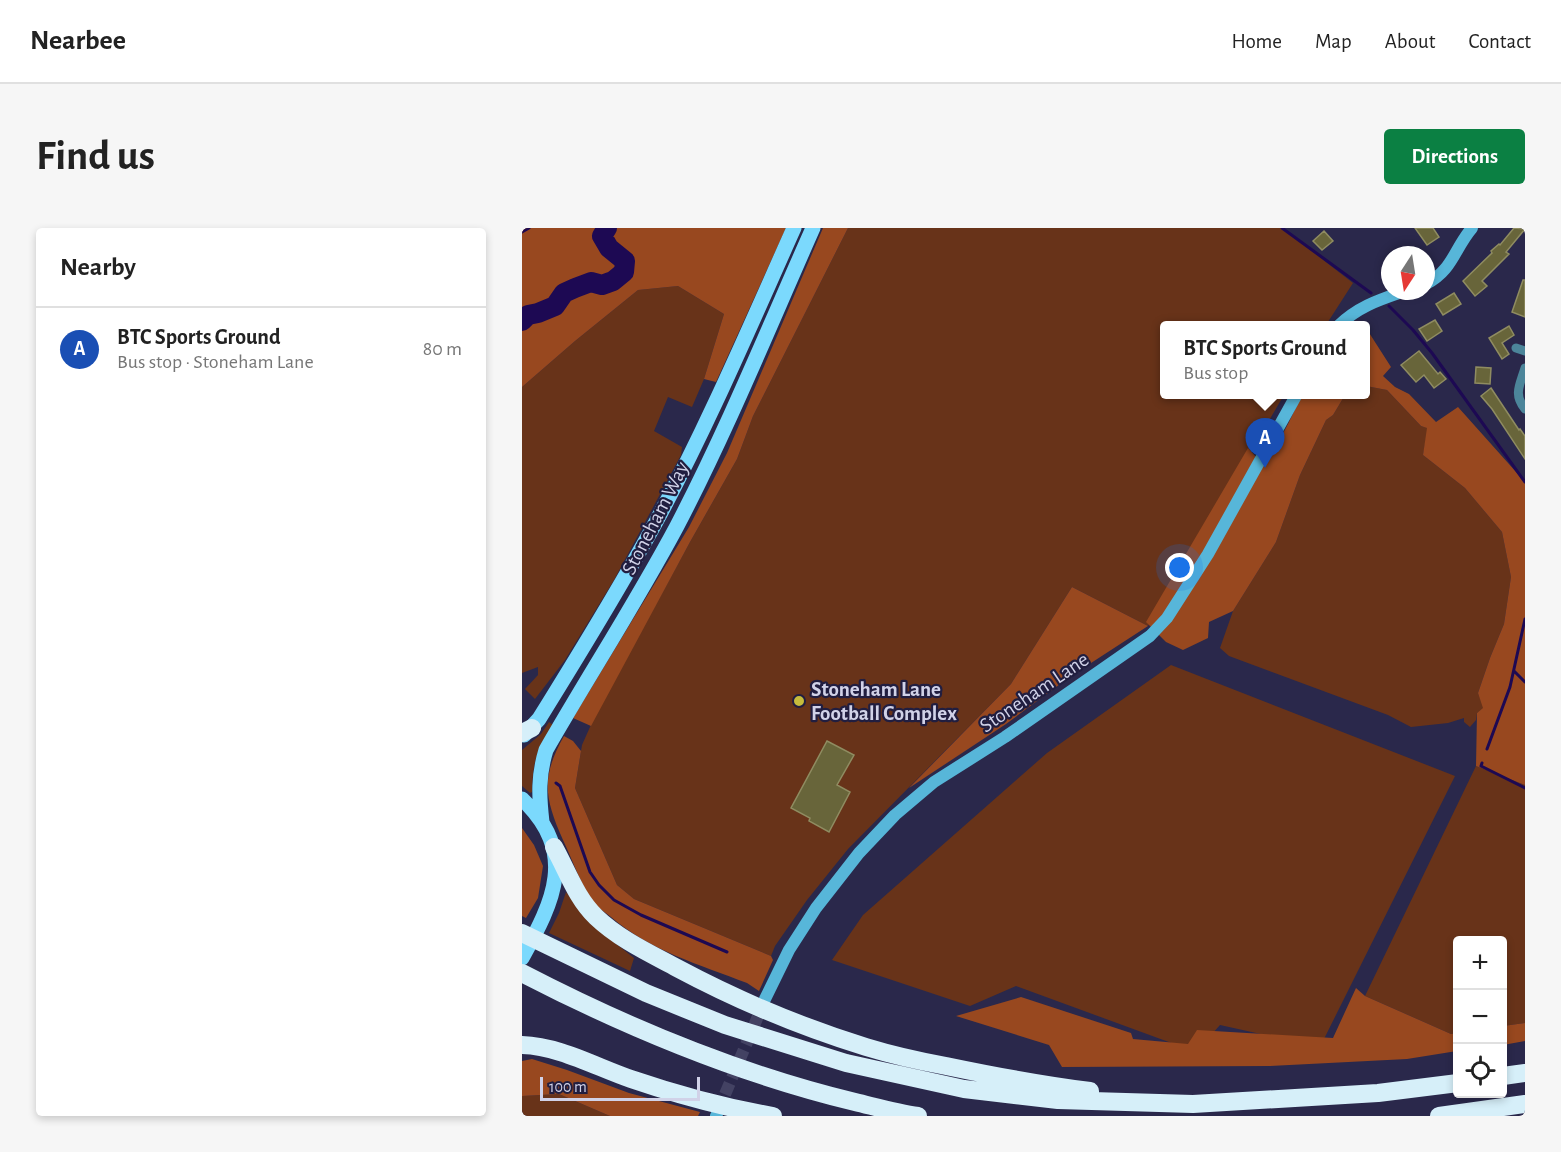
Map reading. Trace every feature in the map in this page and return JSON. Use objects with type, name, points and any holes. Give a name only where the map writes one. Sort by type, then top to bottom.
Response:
[{"type":"highway","points":[[554,847],[585,903],[618,935],[703,981],[808,1027],[878,1050],[996,1077],[1193,1104]]},
{"type":"highway","points":[[522,933],[646,993],[725,1025],[846,1063],[964,1089],[1058,1101],[1193,1104],[1378,1093],[1453,1084]]},
{"type":"highway","points":[[525,975],[631,1026],[711,1058],[818,1093],[918,1116]]},
{"type":"highway","points":[[522,1045],[537,1045],[678,1093],[773,1116]]},
{"type":"highway","points":[[1507,1075],[1525,1073]]},
{"type":"highway","points":[[1439,1116],[1525,1104]]},
{"type":"main road","name":"Stoneham Way","points":[[525,733],[539,719],[596,626],[657,519],[719,396],[794,228]]},
{"type":"main road","name":"Stoneham Way","points":[[542,822],[539,780],[546,750],[632,608],[677,525],[736,402],[813,228]]},
{"type":"main road","points":[[522,800],[542,822],[554,847],[556,859],[549,905],[540,927],[522,958]]},
{"type":"street","points":[[1435,278],[1443,273],[1472,228]]},
{"type":"street","points":[[1344,321],[1358,309],[1381,299]]},
{"type":"street","points":[[1525,368],[1518,391],[1518,397],[1525,409]]},
{"type":"street","name":"Stoneham Lane","points":[[765,999],[789,950],[816,908],[859,853],[895,815],[934,782],[1005,737],[1150,636],[1167,618],[1208,554],[1294,399]]},
{"type":"shaded area","points":[[522,228],[786,228],[716,382],[704,379],[724,314],[678,286],[638,290],[522,387]]},
{"type":"shaded area","points":[[823,228],[848,228],[753,416],[737,459],[591,726],[573,718],[689,527],[727,453]]},
{"type":"shaded area","points":[[848,228],[1282,228],[1353,283],[1329,321],[1160,321],[1160,399],[1282,399],[1148,626],[1072,587],[1011,684],[848,849],[807,900],[775,946],[771,956],[634,899],[617,885],[575,788],[582,745],[594,718],[737,459],[753,416]]},
{"type":"shaded area","points":[[678,286],[724,314],[704,379],[692,407],[668,397],[654,431],[682,447],[681,455],[614,580],[565,660],[535,699],[525,689],[538,675],[538,667],[522,673],[522,387],[638,290]]},
{"type":"shaded area","points":[[1370,334],[1391,367],[1383,376],[1395,387],[1409,394],[1436,422],[1458,407],[1525,482],[1525,785],[1476,766],[1477,713],[1483,708],[1478,693],[1504,624],[1511,577],[1502,532],[1465,488],[1423,455],[1427,428],[1421,426],[1387,390],[1370,387]]},
{"type":"shaded area","points":[[1370,387],[1387,390],[1421,426],[1428,428],[1423,455],[1465,488],[1502,532],[1511,577],[1504,624],[1478,693],[1484,708],[1477,713],[1476,720],[1470,727],[1464,722],[1464,718],[1448,723],[1411,727],[1388,715],[1229,656],[1220,648],[1233,611],[1276,542],[1300,475],[1326,420],[1333,415],[1343,399],[1370,399]]},
{"type":"shaded area","points":[[1300,399],[1343,399],[1333,415],[1326,420],[1300,475],[1276,542],[1233,611],[1209,622],[1208,638],[1183,650],[1166,642],[1146,622],[1248,448],[1265,467]]},
{"type":"shaded area","points":[[1072,587],[1148,626],[1071,676],[1006,724],[909,788],[1011,684]]},
{"type":"shaded area","points":[[1171,665],[1455,776],[1320,1047],[1220,1025],[1196,1052],[1016,986],[970,1006],[832,960],[863,915],[1047,753]]},
{"type":"shaded area","points":[[549,722],[553,725],[537,757],[530,793],[522,786],[522,750],[541,734]]},
{"type":"shaded area","points":[[564,736],[573,741],[581,751],[575,788],[617,885],[634,899],[771,956],[773,960],[759,991],[747,983],[658,948],[626,929],[593,902],[580,880],[557,825],[549,799],[551,764]]},
{"type":"shaded area","points":[[1476,766],[1525,785],[1525,1023],[1507,1025],[1507,936],[1453,936],[1453,1034],[1365,996]]},
{"type":"shaded area","points":[[522,828],[534,845],[543,866],[538,898],[526,918],[522,916]]},
{"type":"shaded area","points":[[566,892],[591,924],[634,958],[630,971],[549,933]]},
{"type":"shaded area","points":[[1356,988],[1365,996],[1453,1034],[1453,1052],[1407,1059],[1270,1066],[1062,1067],[1049,1045],[956,1016],[1021,997],[1131,1033],[1133,1039],[1188,1044],[1197,1030],[1333,1038]]},
{"type":"shaded area","points":[[1525,1023],[1525,1041],[1507,1044],[1507,1025]]},
{"type":"shaded area","points":[[532,1059],[629,1093],[700,1112],[698,1116],[610,1116],[559,1094],[522,1096],[522,1061]]},
{"type":"shaded area","points":[[559,1094],[610,1116],[522,1116],[522,1096]]},
{"type":"building","points":[[1415,228],[1433,228],[1439,237],[1427,245]]},
{"type":"building","points":[[1514,228],[1525,229],[1506,252],[1509,254],[1482,281],[1487,286],[1475,296],[1463,281]]},
{"type":"building","points":[[1324,231],[1333,241],[1322,250],[1313,241]]},
{"type":"building","points":[[1523,280],[1525,280],[1525,317],[1512,312]]},
{"type":"building","points":[[1454,293],[1461,304],[1443,315],[1436,304]]},
{"type":"building","points":[[1435,320],[1442,331],[1427,341],[1419,329]]},
{"type":"building","points":[[1509,326],[1514,335],[1502,343],[1509,354],[1502,359],[1489,338]]},
{"type":"building","points":[[1419,351],[1438,374],[1440,372],[1446,379],[1434,388],[1424,375],[1416,382],[1401,365]]},
{"type":"building","points":[[1476,367],[1491,368],[1490,384],[1475,383]]},
{"type":"building","points":[[1491,388],[1525,436],[1525,459],[1481,396]]},
{"type":"building","points":[[827,741],[854,755],[837,785],[850,792],[829,832],[791,808]]},
{"type":"waterway","points":[[522,232],[529,228]]},
{"type":"waterway","points":[[522,321],[528,315],[555,306],[564,293],[591,282],[602,285],[613,281],[624,272],[625,261],[609,248],[602,236],[607,228]]},
{"type":"waterway","points":[[1282,228],[1371,293]]},
{"type":"waterway","points":[[1389,306],[1432,353],[1525,482]]},
{"type":"waterway","points":[[1487,749],[1510,687],[1525,619]]},
{"type":"waterway","points":[[1514,671],[1525,682]]},
{"type":"waterway","points":[[1482,763],[1481,766],[1525,788]]},
{"type":"waterway","points":[[556,783],[560,786],[590,872],[614,900],[641,915],[727,952]]},
{"type":"tunnel","points":[[718,1111],[764,1002]]},
{"type":"place","name":"BTC Sports Ground","points":[[1265,468]]},
{"type":"place","name":"Stoneham Lane Football Complex","points":[[799,701]]}]
